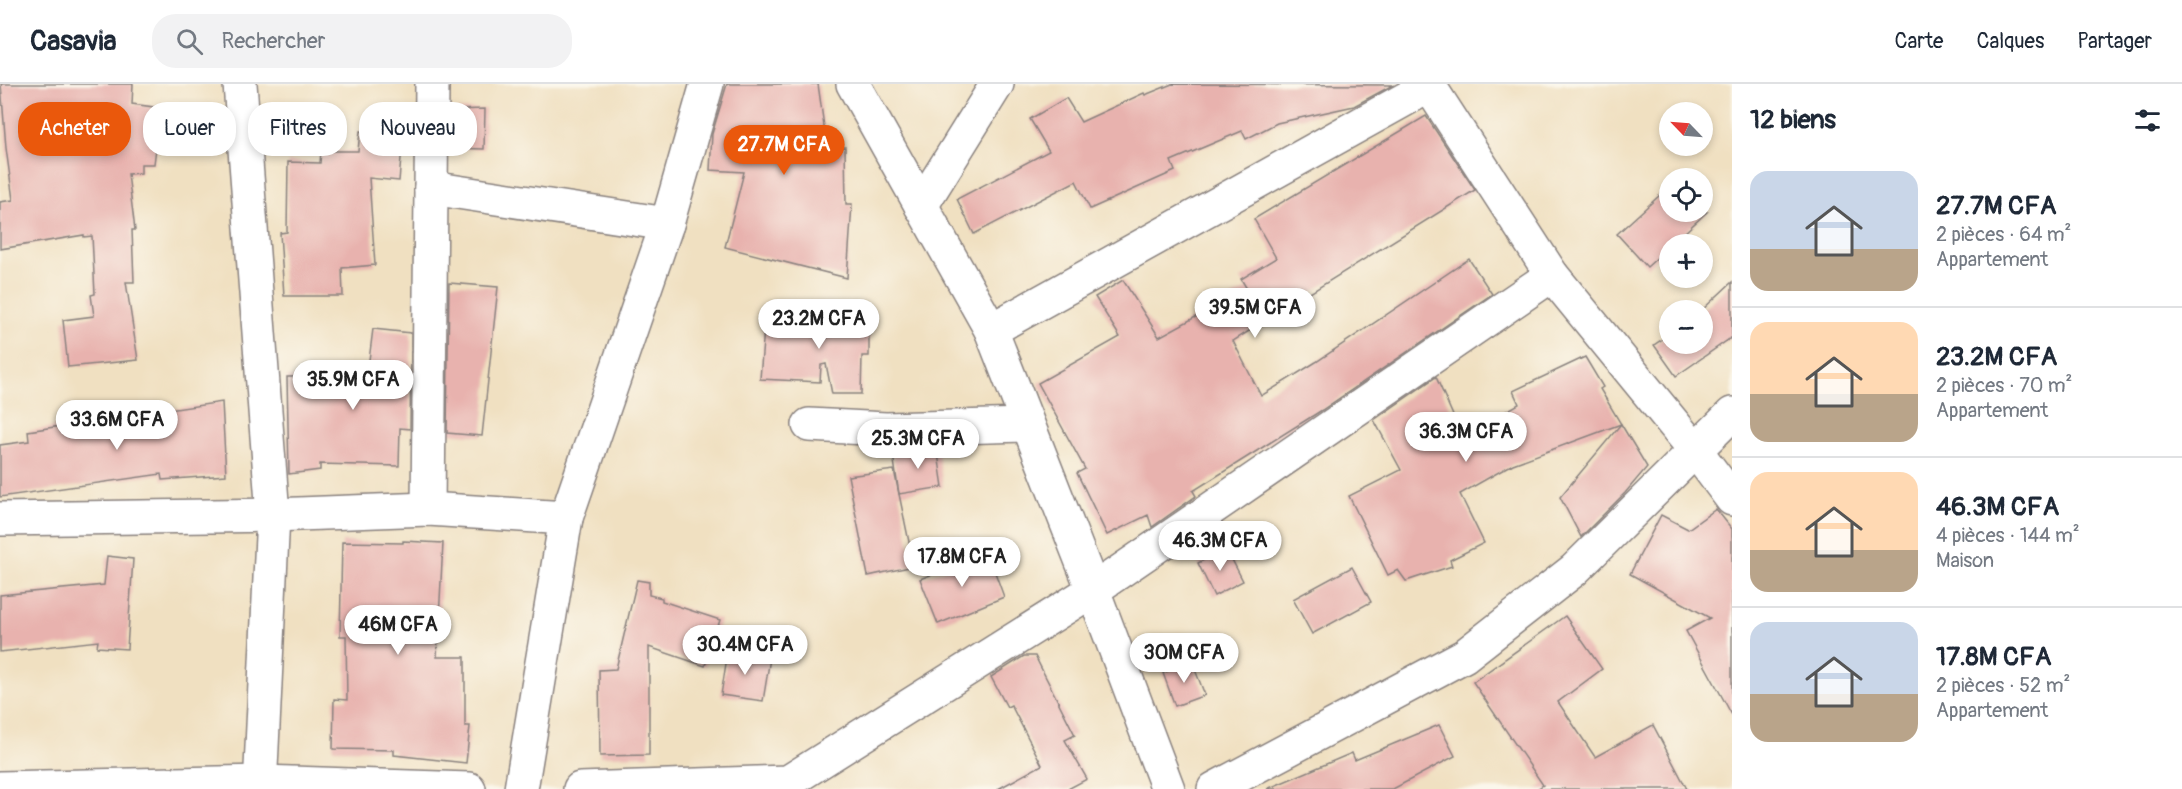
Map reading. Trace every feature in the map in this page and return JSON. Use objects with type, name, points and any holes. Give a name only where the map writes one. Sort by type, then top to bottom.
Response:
[{"type":"street","points":[[240,84],[273,515],[261,785]]},
{"type":"street","points":[[428,509],[432,84]]},
{"type":"street","points":[[521,789],[566,518],[667,224],[707,84]]},
{"type":"street","points":[[853,84],[991,330],[1168,789]]},
{"type":"street","points":[[921,206],[997,84]]},
{"type":"street","points":[[991,330],[1429,85],[1552,275],[1732,499]]},
{"type":"street","points":[[431,188],[667,224]]},
{"type":"street","points":[[580,789],[787,786],[1093,590],[1552,275]]},
{"type":"street","points":[[1214,789],[1464,656],[1574,570],[1732,414]]},
{"type":"street","points":[[809,425],[886,429],[1028,425]]},
{"type":"street","points":[[0,519],[273,515],[428,509],[566,518]]},
{"type":"street","points":[[0,788],[261,785],[469,789]]},
{"type":"building","points":[[1,84],[133,84],[132,104],[143,106],[143,156],[155,156],[154,164],[141,164],[141,173],[128,174],[135,230],[132,230],[134,282],[126,282],[138,360],[68,367],[63,320],[94,316],[91,295],[95,294],[92,236],[84,237],[84,235],[0,249],[0,202],[13,200]]},
{"type":"building","points":[[727,84],[818,84],[827,148],[845,147],[846,204],[852,204],[847,278],[725,247],[744,172],[710,170],[712,134]]},
{"type":"building","points":[[1172,84],[1393,85],[1354,106],[1277,123],[1246,139],[1242,131],[1171,161],[1175,171],[1090,209],[1076,181],[974,234],[957,199],[1049,151],[1030,119],[1066,98],[1081,122],[1144,93],[1145,95]]},
{"type":"building","points":[[477,109],[485,109],[484,149],[477,149]]},
{"type":"building","points":[[1426,116],[1475,190],[1233,341],[1261,396],[1316,362],[1469,259],[1492,294],[1322,410],[1193,491],[1196,496],[1152,527],[1148,515],[1107,535],[1077,473],[1085,469],[1038,383],[1120,337],[1095,297],[1123,280],[1159,337],[1247,289],[1241,279],[1276,258],[1254,219]]},
{"type":"building","points":[[359,141],[359,156],[401,156],[399,181],[369,178],[375,265],[342,268],[343,296],[284,296],[280,233],[287,232],[288,162],[320,163],[321,156],[347,156],[347,151],[358,151]]},
{"type":"building","points":[[1659,196],[1659,222],[1696,222],[1683,234],[1659,234],[1659,256],[1647,267],[1617,234]]},
{"type":"building","points":[[1732,282],[1732,337],[1713,350],[1713,300]]},
{"type":"building","points":[[449,283],[498,287],[482,436],[447,433]]},
{"type":"building","points":[[869,313],[869,356],[862,356],[861,394],[832,394],[826,364],[821,365],[820,382],[760,379],[764,328],[792,329],[791,315]]},
{"type":"building","points":[[373,329],[411,333],[410,429],[400,428],[399,466],[320,464],[320,470],[289,474],[287,377],[367,376]]},
{"type":"building","points":[[1659,342],[1659,352],[1654,345]]},
{"type":"building","points":[[1660,354],[1708,354],[1676,376]]},
{"type":"building","points":[[1585,357],[1603,387],[1600,389],[1621,424],[1513,464],[1460,494],[1484,543],[1450,560],[1452,566],[1406,581],[1398,570],[1388,575],[1349,496],[1401,470],[1374,420],[1436,377],[1462,436],[1519,404],[1513,391]]},
{"type":"building","points":[[222,402],[226,475],[162,480],[161,474],[0,497],[0,445],[29,441],[28,431]]},
{"type":"building","points":[[1621,424],[1647,467],[1625,493],[1581,537],[1560,497]]},
{"type":"building","points":[[937,447],[943,487],[899,494],[893,454]]},
{"type":"building","points":[[894,470],[914,566],[868,576],[848,476]]},
{"type":"building","points":[[1716,509],[1732,529],[1732,715],[1686,631],[1710,618],[1630,574],[1661,515],[1688,529]]},
{"type":"building","points":[[403,541],[443,543],[437,657],[465,657],[465,726],[470,726],[466,763],[394,755],[394,750],[333,749],[334,699],[347,700],[346,636],[340,636],[342,542],[403,543]]},
{"type":"building","points":[[1226,548],[1243,581],[1214,596],[1198,563]]},
{"type":"building","points":[[988,553],[1004,597],[938,624],[920,579]]},
{"type":"building","points":[[107,556],[133,559],[127,649],[97,647],[98,641],[0,652],[0,595],[104,585]]},
{"type":"building","points":[[1352,567],[1371,602],[1312,634],[1293,599]]},
{"type":"building","points":[[637,580],[649,582],[649,595],[720,620],[705,666],[649,647],[649,755],[600,756],[599,670],[616,669]]},
{"type":"building","points":[[1565,616],[1602,669],[1558,702],[1595,757],[1653,725],[1687,789],[1537,789],[1543,785],[1473,682]]},
{"type":"building","points":[[728,651],[770,658],[763,701],[721,695]]},
{"type":"building","points":[[1024,656],[1035,656],[1075,735],[1065,740],[1087,779],[1068,789],[998,789],[1042,765],[1011,705],[1007,707],[991,677]]},
{"type":"building","points":[[1192,662],[1205,695],[1175,706],[1163,673]]},
{"type":"building","points":[[1439,725],[1455,756],[1393,789],[1267,789],[1352,753],[1355,760]]}]
